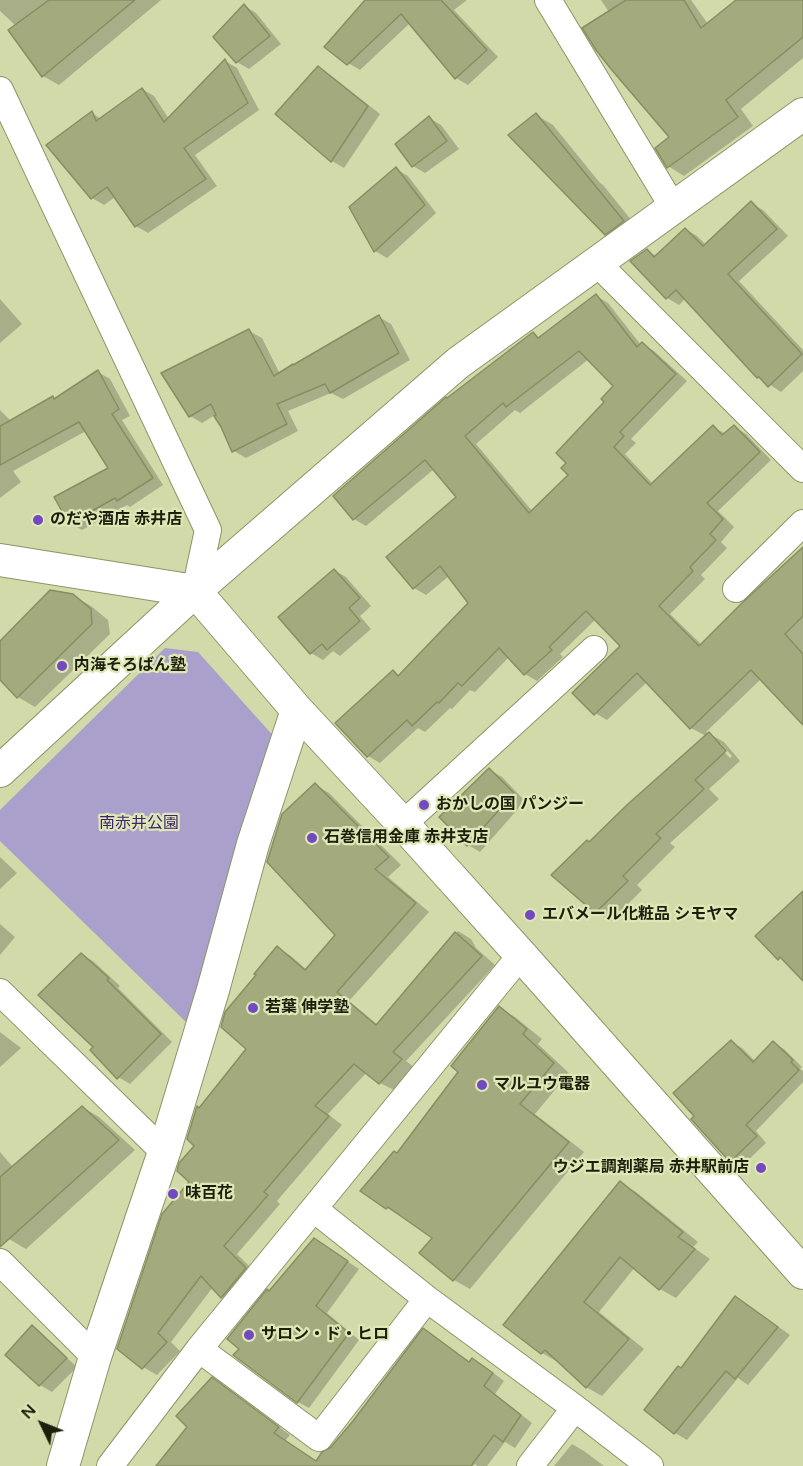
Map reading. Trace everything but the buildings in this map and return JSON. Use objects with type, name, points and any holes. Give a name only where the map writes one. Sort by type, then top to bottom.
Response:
[{"type":"street","points":[[548,0],[673,207]]},
{"type":"street","points":[[0,90],[208,530],[195,591]]},
{"type":"street","points":[[0,771],[195,591],[458,363],[803,114]]},
{"type":"street","points":[[597,263],[803,469]]},
{"type":"street","points":[[736,590],[803,523]]},
{"type":"street","points":[[0,560],[195,591],[297,710],[521,955],[803,1273]]},
{"type":"street","points":[[403,824],[594,649]]},
{"type":"street","points":[[63,1466],[95,1357],[164,1152],[213,990],[253,844],[297,710]]},
{"type":"street","points":[[110,1466],[199,1349],[521,955]]},
{"type":"street","points":[[0,992],[164,1152]]},
{"type":"street","points":[[314,1209],[427,1299],[650,1466]]},
{"type":"street","points":[[0,1262],[95,1357]]},
{"type":"street","points":[[199,1349],[319,1438],[427,1299]]},
{"type":"street","points":[[530,1466],[575,1408]]},
{"type":"green space","name":"南赤井公園","points":[[165,648],[198,652],[277,740],[190,1026],[0,841],[0,810]]},
{"type":"place","name":"のだや酒店 赤井店","points":[[38,520]]},
{"type":"place","name":"内海そろばん塾","points":[[62,666]]},
{"type":"place","name":"おかしの国 パンジー","points":[[424,805]]},
{"type":"place","name":"石巻信用金庫 赤井支店","points":[[312,838]]},
{"type":"place","name":"エバメール化粧品 シモヤマ","points":[[530,915]]},
{"type":"place","name":"若葉 伸学塾","points":[[253,1008]]},
{"type":"place","name":"マルユウ電器","points":[[482,1085]]},
{"type":"place","name":"ウジエ調剤薬局 赤井駅前店","points":[[761,1168]]},
{"type":"place","name":"味百花","points":[[173,1194]]},
{"type":"place","name":"サロン・ド・ヒロ","points":[[249,1335]]}]
